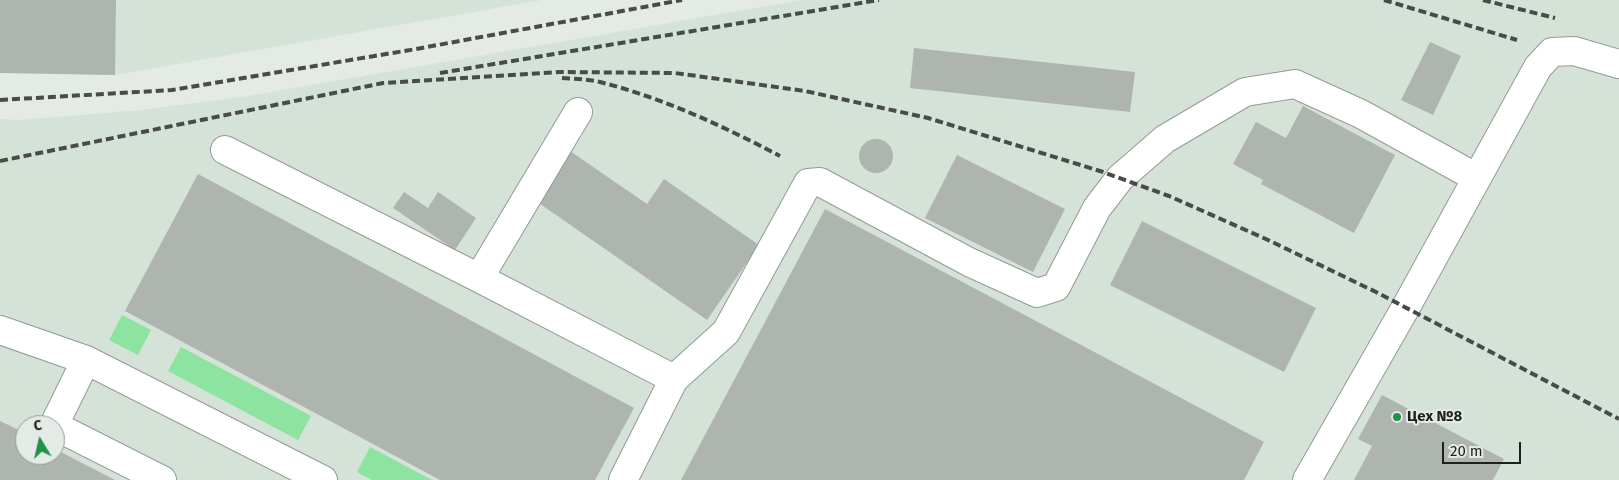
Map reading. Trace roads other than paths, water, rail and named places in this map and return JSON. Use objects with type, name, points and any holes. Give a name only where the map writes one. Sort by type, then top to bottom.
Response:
[{"type":"lane","points":[[1307,480],[1406,307],[1538,67],[1552,52],[1574,51],[1619,64]]},
{"type":"lane","points":[[623,480],[674,379],[726,332],[808,183],[820,182],[969,262],[1037,293],[1056,287],[1097,208],[1120,178],[1164,139],[1245,92],[1295,84],[1361,114],[1477,178]]},
{"type":"lane","points":[[480,278],[578,112]]},
{"type":"lane","points":[[225,150],[480,278],[674,379]]},
{"type":"lane","points":[[0,330],[86,360],[322,480]]},
{"type":"lane","points":[[59,415],[86,360]]},
{"type":"lane","points":[[65,431],[162,480]]},
{"type":"railway","points":[[0,100],[172,90],[416,49],[682,0]]},
{"type":"railway","points":[[440,73],[879,0]]},
{"type":"railway","points":[[1384,0],[1517,40]]},
{"type":"railway","points":[[1483,0],[1555,18]]},
{"type":"railway","points":[[0,161],[383,83],[560,72],[675,73],[805,91],[928,118],[1100,171],[1169,196],[1268,240],[1376,292],[1619,419]]},
{"type":"railway","points":[[562,78],[595,81],[647,96],[715,124],[780,156]]},
{"type":"place","name":"Цех №8","points":[[1397,417]]}]
